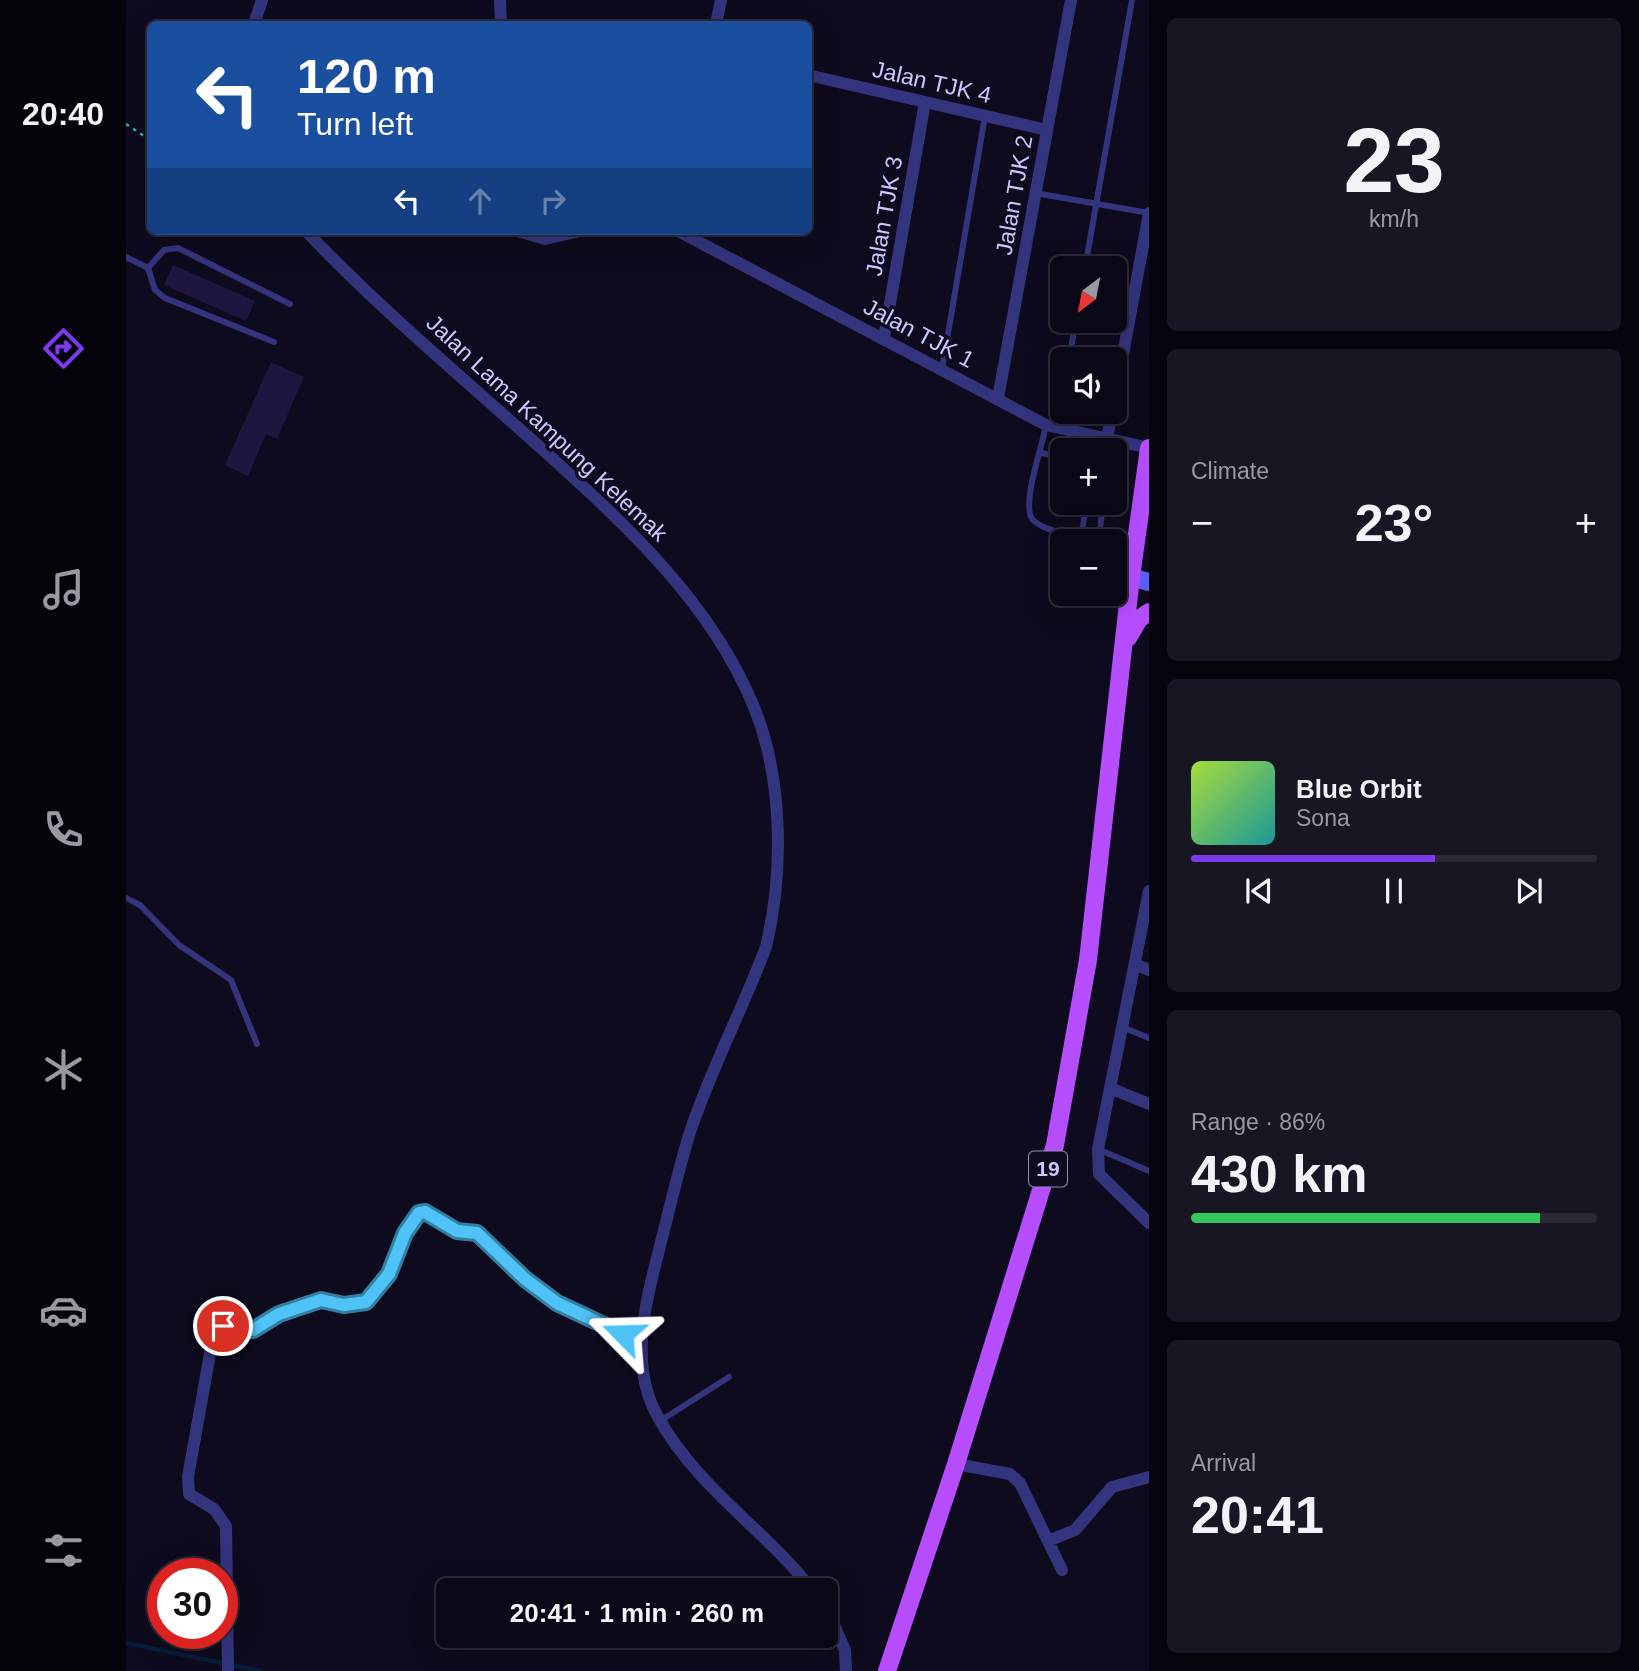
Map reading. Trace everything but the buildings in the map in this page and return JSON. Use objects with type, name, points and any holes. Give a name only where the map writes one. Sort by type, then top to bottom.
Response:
[{"type":"main road","name":"19","points":[[887,1671],[956,1464],[1055,1145],[1088,960],[1131,577],[1149,448]]},
{"type":"main road","points":[[1146,468],[1149,486]]},
{"type":"main road","points":[[1123,648],[1139,619],[1149,612]]},
{"type":"street","points":[[255,21],[262,0]]},
{"type":"street","points":[[500,0],[501,21]]},
{"type":"street","points":[[717,21],[721,0]]},
{"type":"street","name":"Jalan TJK 2","points":[[998,398],[1071,0]]},
{"type":"street","name":"Jalan TJK 4","points":[[812,76],[1047,130]]},
{"type":"street","name":"Jalan TJK 3","points":[[884,338],[925,102]]},
{"type":"street","points":[[1125,347],[1149,213]]},
{"type":"street","name":"Jalan Lama Kampung Kelemak","points":[[310,235],[645,545],[710,629],[737,673],[754,708],[766,746],[774,792],[777,892],[773,917],[753,980],[692,1128],[645,1308],[642,1340],[644,1381],[660,1421],[690,1464],[800,1578]]},
{"type":"street","points":[[532,235],[545,239],[562,235]]},
{"type":"street","name":"Jalan TJK 1","points":[[686,235],[1052,426],[1087,438]]},
{"type":"street","name":"Jalan TJK 1","points":[[1127,446],[1149,448]]},
{"type":"street","points":[[1131,577],[1149,582]]},
{"type":"street","points":[[1148,900],[1098,1149],[1099,1174],[1149,1223]]},
{"type":"street","points":[[1135,964],[1149,970]]},
{"type":"street","points":[[1110,1088],[1149,1104]]},
{"type":"street","points":[[228,1667],[226,1526],[214,1509],[189,1494],[188,1477],[214,1331],[223,1326],[253,1330],[279,1314],[321,1300],[344,1305],[366,1302],[389,1274],[405,1233],[419,1213],[425,1212],[457,1231],[471,1231],[482,1236],[514,1269],[557,1303],[603,1327],[642,1340]]},
{"type":"street","points":[[956,1464],[1010,1474],[1020,1483],[1062,1570]]},
{"type":"street","points":[[1048,1541],[1075,1530],[1112,1487],[1149,1477]]},
{"type":"street","points":[[838,1634],[845,1650],[846,1671]]},
{"type":"lane","points":[[1087,256],[1132,0]]},
{"type":"lane","points":[[942,369],[985,116]]},
{"type":"lane","points":[[1035,193],[1149,213]]},
{"type":"lane","points":[[148,268],[164,250],[178,248],[290,304]]},
{"type":"lane","points":[[126,257],[148,268],[155,290],[164,298],[274,342]]},
{"type":"lane","points":[[1052,426],[1031,485],[1027,512],[1030,519],[1054,529]]},
{"type":"lane","points":[[1042,453],[1050,455]]},
{"type":"lane","points":[[1127,546],[1135,548]]},
{"type":"lane","points":[[126,898],[139,905],[179,945],[231,980],[257,1044]]},
{"type":"lane","points":[[1122,1027],[1149,1038]]},
{"type":"lane","points":[[1098,1149],[1149,1171]]},
{"type":"lane","points":[[660,1421],[729,1377]]},
{"type":"path","points":[[126,124],[147,138]]},
{"type":"waterway","points":[[126,1643],[260,1671]]},
{"type":"route","points":[[223,1326],[253,1330],[279,1314],[321,1300],[344,1305],[366,1302],[389,1274],[405,1233],[419,1213],[425,1212],[457,1231],[477,1233],[525,1279],[557,1303],[603,1327],[623,1334]]}]
